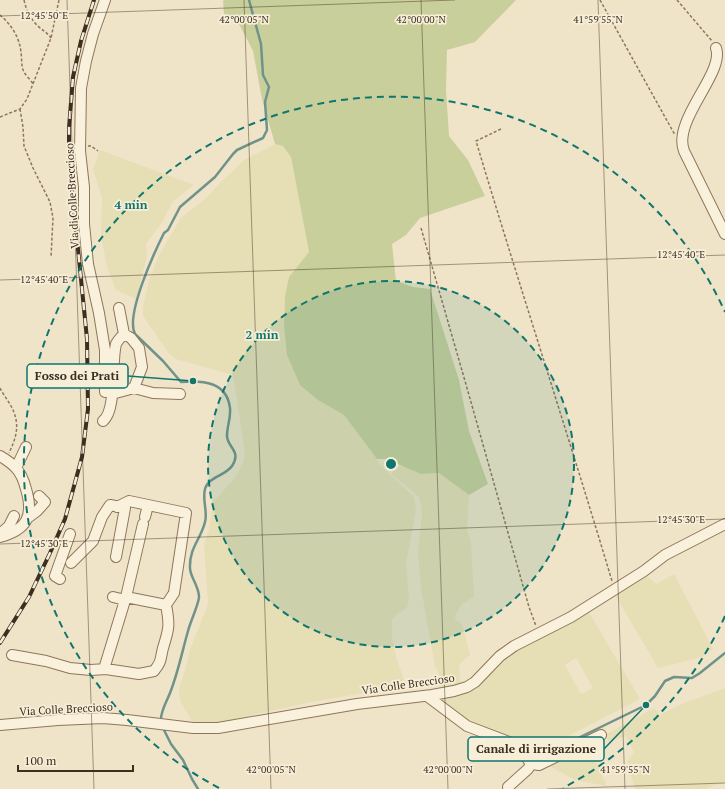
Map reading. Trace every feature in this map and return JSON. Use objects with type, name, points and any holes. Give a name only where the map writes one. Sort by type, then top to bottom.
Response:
[{"type":"street","name":"Via di Colle Breccioso","points":[[105,0],[92,34],[81,88],[80,144],[84,187],[84,224],[88,264],[103,333],[109,393]]},
{"type":"street","points":[[716,48],[718,55],[716,68],[684,128],[682,143],[684,151],[725,234]]},
{"type":"street","points":[[119,308],[124,334],[131,338],[139,348],[142,367],[134,388]]},
{"type":"street","points":[[103,421],[108,418],[109,393],[117,342],[124,334]]},
{"type":"street","points":[[109,393],[134,388],[153,393],[180,394]]},
{"type":"street","points":[[16,468],[26,447]]},
{"type":"street","points":[[3,458],[16,468],[23,480],[30,500],[29,516]]},
{"type":"street","points":[[0,537],[11,534],[21,528],[29,516],[37,511],[45,502],[39,496]]},
{"type":"street","points":[[12,655],[46,661],[70,668],[104,669],[139,674],[154,671],[160,664],[168,635],[169,622],[166,605],[174,593],[186,513],[129,501],[117,507]]},
{"type":"street","points":[[71,563],[93,541],[102,517],[110,505],[125,508],[116,558]]},
{"type":"street","points":[[104,669],[126,599],[148,505]]},
{"type":"street","points":[[0,534],[9,526],[14,516]]},
{"type":"street","name":"Via Colle Breccioso","points":[[0,726],[45,721],[118,719],[198,728],[218,728],[345,706],[449,692],[470,685],[478,680],[504,653],[577,613],[644,571],[665,555],[725,524]]},
{"type":"street","points":[[60,579],[55,576],[70,534]]},
{"type":"street","points":[[114,597],[166,605]]},
{"type":"street","points":[[427,696],[467,726],[509,742],[521,749],[531,764],[539,765],[602,735]]},
{"type":"street","points":[[508,786],[528,769],[531,764]]},
{"type":"path","points":[[24,0],[28,14],[36,24],[48,33],[51,38]]},
{"type":"path","points":[[0,117],[20,109],[27,99],[51,38],[59,0]]},
{"type":"path","points":[[600,0],[676,137]]},
{"type":"path","points":[[677,0],[711,39],[716,48]]},
{"type":"path","points":[[0,15],[7,21],[16,34],[21,46],[23,72],[30,78],[33,84]]},
{"type":"path","points":[[20,109],[24,146],[50,202],[53,218],[51,257]]},
{"type":"path","points":[[501,129],[476,141],[614,589]]},
{"type":"path","points":[[80,144],[92,146],[98,151]]},
{"type":"path","points":[[421,228],[466,381],[529,607],[539,633]]},
{"type":"path","points":[[0,388],[13,410],[17,426],[16,438],[3,458]]},
{"type":"shaded area","points":[[275,144],[283,146],[291,157],[309,252],[289,277],[285,296],[284,325],[318,400],[344,415],[381,466],[414,497],[416,510],[406,563],[409,598],[407,608],[398,613],[392,620],[392,638],[397,660],[404,680],[401,687],[316,701],[208,725],[192,721],[180,701],[179,689],[187,664],[189,652],[208,604],[204,544],[209,530],[213,502],[234,479],[242,465],[245,453],[233,375],[176,359],[170,355],[143,316],[143,307],[149,280],[159,255],[181,218],[205,199],[244,160]]},
{"type":"shaded area","points":[[100,150],[194,185],[173,201],[163,221],[146,244],[147,256],[136,299],[116,290],[107,267],[101,236],[102,198],[93,169]]},
{"type":"shaded area","points":[[402,465],[421,474],[439,473],[469,495],[467,530],[471,543],[474,597],[462,604],[456,614],[455,620],[462,624],[470,655],[459,665],[461,684],[441,688],[438,671],[435,666],[421,588],[418,553],[422,513],[421,505],[416,494],[392,475],[392,472]]},
{"type":"shaded area","points":[[674,574],[713,649],[702,657],[658,668],[614,593],[646,575],[656,584]]},
{"type":"shaded area","points":[[587,609],[640,699],[545,748],[541,747],[526,750],[460,718],[442,704],[443,700],[479,684],[508,654]],"holes":[[[576,658],[593,688],[581,694],[565,665]]]},
{"type":"shaded area","points":[[725,688],[725,783],[714,785],[706,789],[635,789],[627,762],[634,752],[626,736],[609,742],[605,735],[654,708],[660,715],[682,704]]},
{"type":"shaded area","points":[[587,743],[607,786],[575,780],[551,767],[553,760]]},
{"type":"green space","points":[[224,0],[516,0],[475,42],[447,50],[446,90],[449,136],[468,160],[485,196],[420,218],[406,235],[392,244],[396,281],[413,287],[430,289],[459,380],[469,431],[488,484],[469,495],[439,473],[421,474],[386,459],[377,459],[344,415],[318,400],[300,385],[287,355],[284,325],[285,296],[289,277],[309,252],[291,157],[283,146],[275,144],[262,99],[253,51],[238,22],[224,14]]},
{"type":"waterway","points":[[161,721],[163,710],[175,678],[189,627],[199,600],[198,589],[190,571],[190,561],[193,549],[201,534],[206,518],[204,497],[205,489],[213,479],[232,466],[235,461],[235,453],[227,436],[230,408],[228,399],[224,393],[213,384],[205,382],[181,382],[163,361],[135,334],[133,325],[134,313],[142,283],[154,254],[164,233],[168,230],[180,207],[215,177],[237,150],[263,138],[267,130],[265,102],[269,87],[263,75],[261,44],[249,0]]},
{"type":"waterway","points":[[533,760],[646,705],[655,696],[665,681],[674,677],[692,678],[725,653]]},
{"type":"waterway","points":[[162,726],[171,744],[183,760],[198,789]]},
{"type":"railway","points":[[0,643],[29,597],[65,519],[82,457],[88,409],[87,339],[69,159],[69,128],[73,77],[81,41],[94,0]]},
{"type":"place","name":"Fosso dei Prati","points":[[193,381]]},
{"type":"place","name":"Canale di irrigazione","points":[[646,705]]}]
